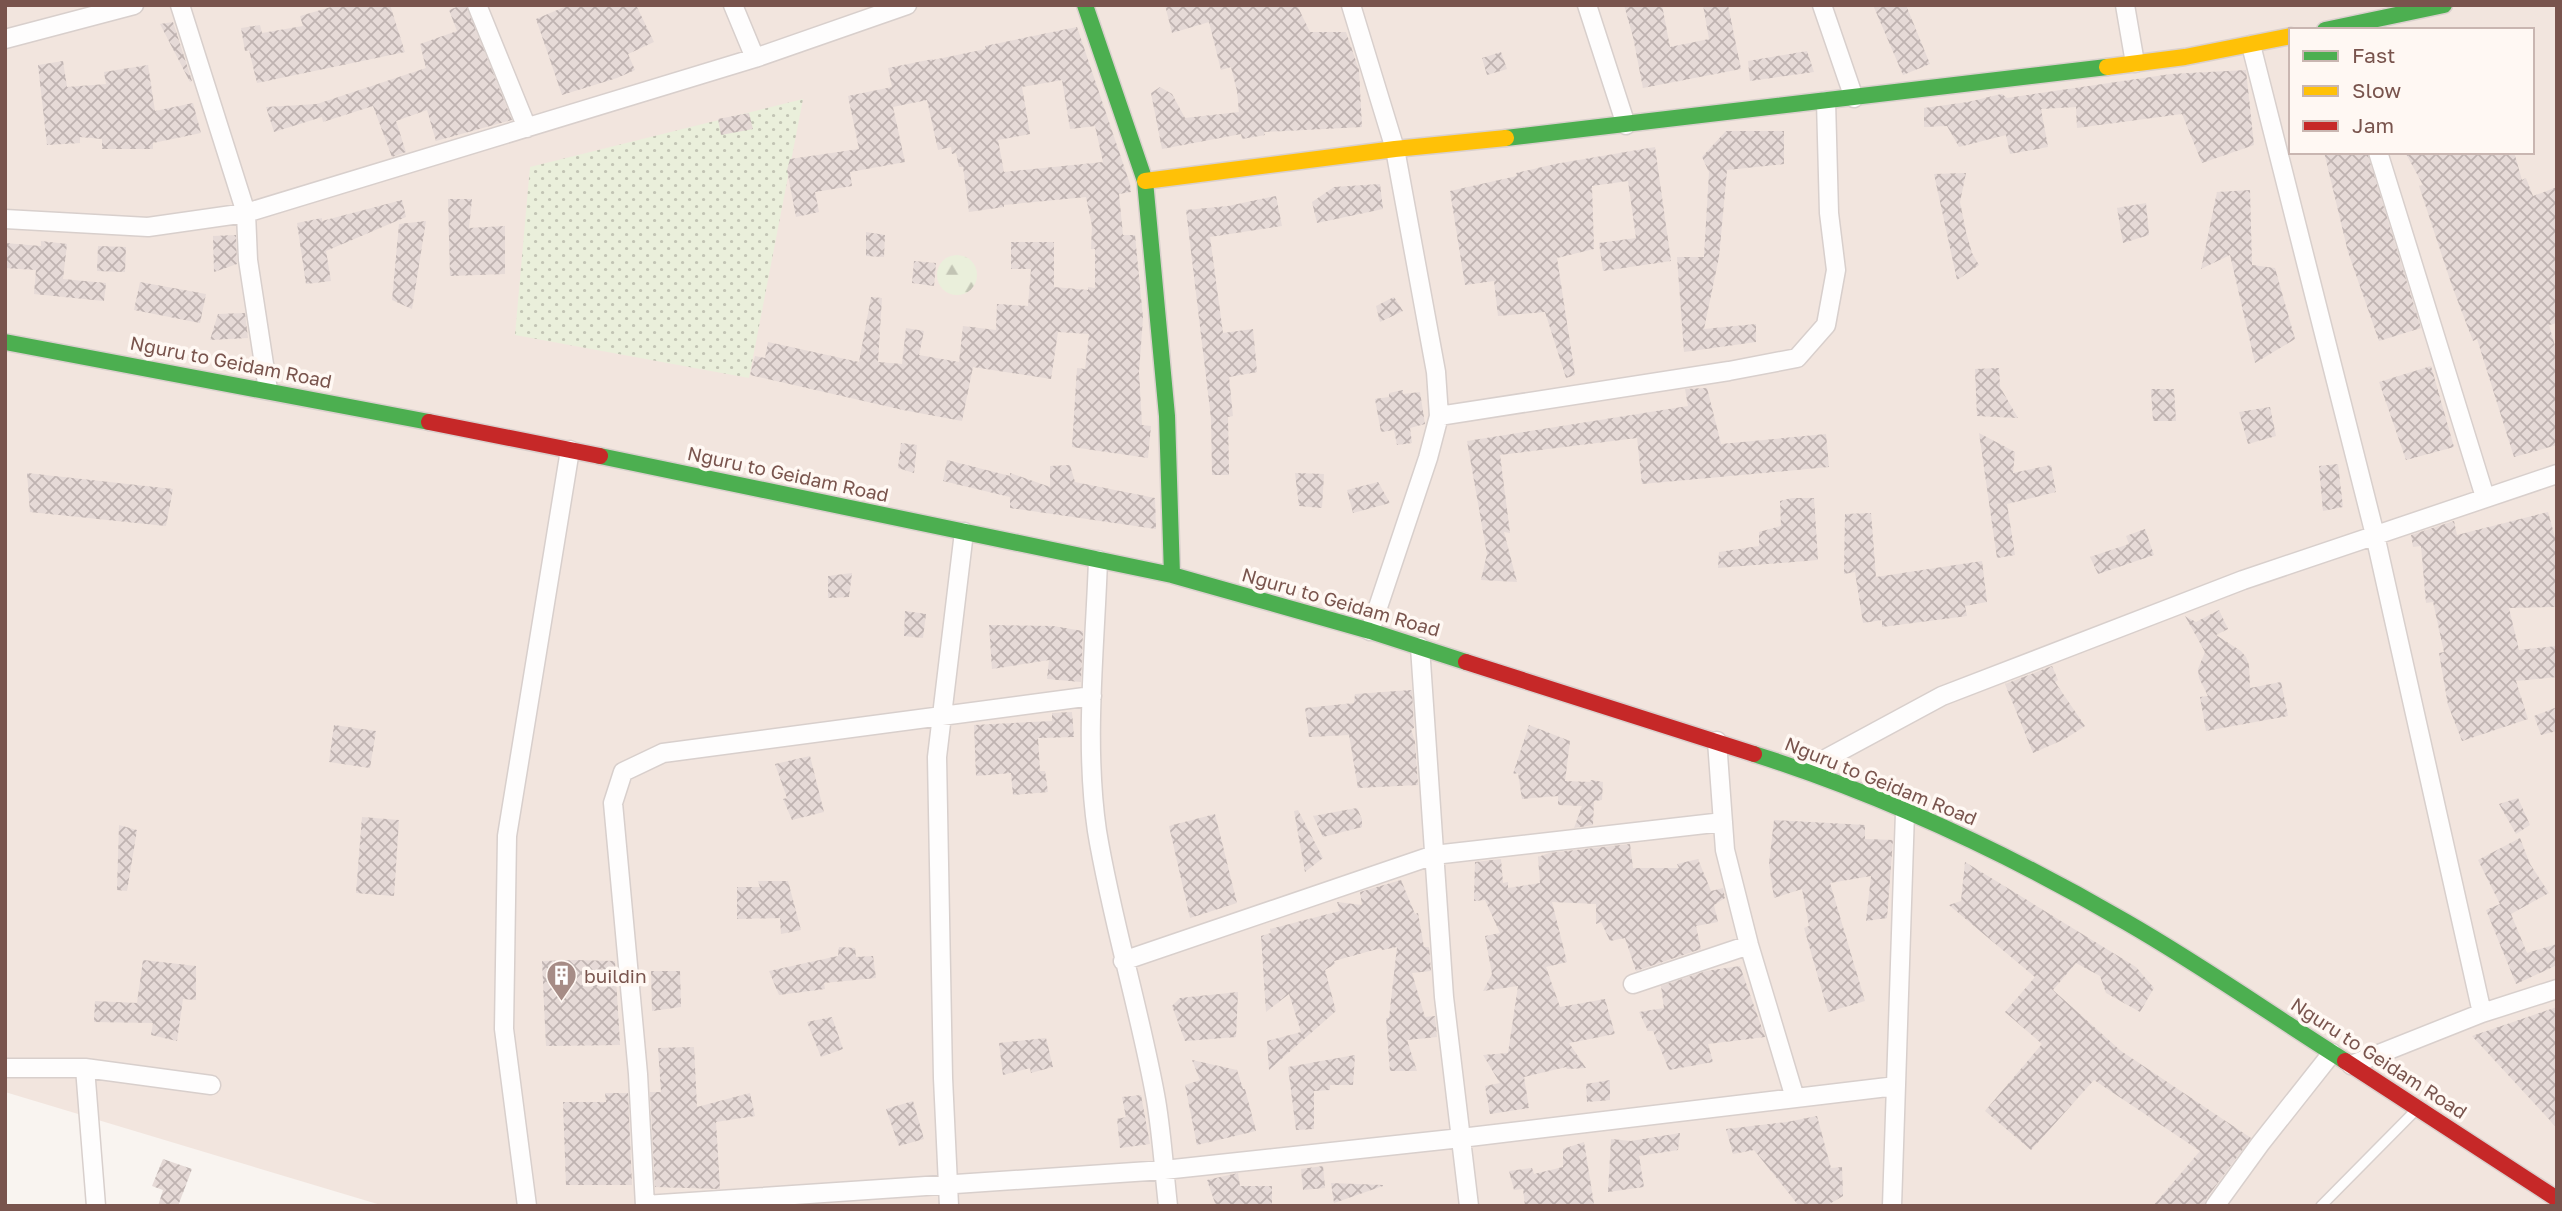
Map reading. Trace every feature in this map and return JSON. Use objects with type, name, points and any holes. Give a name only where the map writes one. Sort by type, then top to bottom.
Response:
[{"type":"main road","points":[[1085,5],[1145,181],[1167,416],[1172,575]]},
{"type":"main road","points":[[2340,28],[2444,5]]},
{"type":"main road","points":[[1145,181],[1395,149],[1626,125],[2135,64],[2289,36]]},
{"type":"main road","name":"Nguru to Geidam Road","points":[[5,342],[268,390],[570,450],[1172,575],[1420,646],[1805,769],[1966,837],[2126,922],[2557,1199]]},
{"type":"street","points":[[5,39],[134,5]]},
{"type":"street","points":[[180,5],[246,213],[248,260],[268,390]]},
{"type":"street","points":[[477,5],[527,128]]},
{"type":"street","points":[[733,5],[755,58]]},
{"type":"street","points":[[5,219],[148,227],[246,213],[755,58],[907,5]]},
{"type":"street","points":[[1351,5],[1395,149],[1436,372],[1439,416],[1428,458],[1370,631]]},
{"type":"street","points":[[1587,5],[1626,125]]},
{"type":"street","points":[[1822,5],[1854,98]]},
{"type":"street","points":[[2125,5],[2135,64]]},
{"type":"street","points":[[2250,44],[2375,535],[2482,1013]]},
{"type":"street","points":[[1439,416],[1715,374],[1797,358],[1826,325],[1836,271],[1829,213],[1826,102]]},
{"type":"street","points":[[2379,154],[2484,497]]},
{"type":"street","points":[[527,1206],[504,1029],[507,836],[570,450]]},
{"type":"street","points":[[1805,769],[1942,696],[2243,580],[2557,474]]},
{"type":"street","points":[[949,1206],[943,1078],[937,757],[964,532]]},
{"type":"street","points":[[1098,560],[1092,696],[1097,829],[1123,961],[1156,1101],[1168,1206]]},
{"type":"street","points":[[1420,646],[1444,997],[1469,1206]]},
{"type":"street","points":[[1092,696],[663,753],[623,772],[613,803],[638,1074],[645,1205],[1164,1170],[1896,1086]]},
{"type":"street","points":[[1717,741],[1725,850],[1749,945],[1795,1098]]},
{"type":"street","points":[[1892,1206],[1905,812]]},
{"type":"street","points":[[1123,961],[1434,855],[1723,822]]},
{"type":"street","points":[[1633,984],[1749,945]]},
{"type":"street","points":[[2351,1065],[2482,1013],[2557,989]]},
{"type":"street","points":[[2215,1206],[2332,1053]]},
{"type":"street","points":[[85,1068],[96,1206]]},
{"type":"street","points":[[5,1069],[85,1068],[211,1085]]},
{"type":"lane","points":[[2321,1206],[2418,1108]]},
{"type":"shaded area","points":[[5,5],[2557,5],[2557,1206],[384,1206],[5,1092]]},
{"type":"green space","points":[[803,99],[749,378],[515,335],[530,167]]},
{"type":"green space","points":[[957,255],[965,256],[971,261],[976,267],[976,283],[971,289],[965,294],[957,295],[949,294],[943,289],[938,283],[937,275],[938,267],[943,261],[949,256]]},
{"type":"building","points":[[338,5],[390,5],[405,52],[257,83],[249,50],[245,51],[241,28],[260,25],[262,33],[303,26],[300,16]]},
{"type":"building","points":[[466,5],[512,120],[436,141],[427,110],[396,121],[406,152],[392,157],[373,106],[323,122],[322,117],[274,132],[266,107],[317,104],[426,68],[420,44],[457,31],[449,10]]},
{"type":"building","points":[[569,5],[636,5],[654,42],[628,54],[635,70],[562,95],[536,19]]},
{"type":"building","points":[[1165,5],[1297,5],[1310,32],[1346,32],[1359,70],[1362,127],[1264,132],[1265,135],[1242,139],[1241,134],[1162,149],[1151,93],[1160,87],[1172,94],[1185,118],[1239,112],[1231,67],[1221,70],[1209,22],[1172,33]]},
{"type":"building","points":[[1624,5],[1662,5],[1670,47],[1709,39],[1703,5],[1728,5],[1741,69],[1643,88]]},
{"type":"building","points":[[1873,5],[1906,5],[1930,64],[1903,75]]},
{"type":"building","points":[[173,22],[192,81],[190,82],[160,24]]},
{"type":"building","points":[[1077,27],[1130,184],[1131,192],[1119,194],[1123,235],[1135,235],[1143,318],[1139,372],[1142,425],[1151,426],[1148,458],[1072,447],[1077,368],[1085,369],[1089,334],[1058,332],[1051,379],[973,367],[962,421],[750,375],[755,356],[765,358],[768,342],[859,362],[871,297],[882,298],[878,362],[902,364],[906,328],[924,331],[919,355],[959,362],[963,326],[996,330],[997,304],[1028,306],[1031,269],[1011,269],[1011,242],[1054,242],[1054,287],[1088,290],[1088,287],[1095,288],[1095,249],[1091,249],[1092,226],[1086,197],[1004,205],[969,212],[963,167],[959,167],[956,153],[952,154],[951,147],[938,150],[927,100],[893,107],[905,162],[850,172],[852,186],[815,192],[819,212],[796,217],[787,170],[790,159],[859,149],[848,96],[892,87],[888,68],[986,49],[985,46]],"holes":[[[1062,80],[1070,129],[1095,126],[1103,162],[1004,172],[998,140],[1030,134],[1022,87]]]},
{"type":"building","points":[[1807,51],[1814,72],[1750,81],[1748,61]]},
{"type":"building","points":[[1501,52],[1507,69],[1487,75],[1482,58]]},
{"type":"building","points":[[63,61],[67,87],[106,84],[104,72],[148,65],[155,111],[193,103],[201,133],[153,143],[153,149],[102,149],[102,139],[80,137],[80,143],[47,145],[38,65]]},
{"type":"building","points":[[2246,70],[2254,145],[2202,163],[2182,114],[2077,128],[2076,107],[2041,109],[2048,147],[2010,154],[2006,135],[1959,147],[1947,126],[1924,127],[1924,108],[2002,94],[2007,98],[2171,74]]},
{"type":"building","points":[[749,113],[753,129],[721,135],[718,119]]},
{"type":"building","points":[[1726,131],[1784,131],[1784,164],[1727,170],[1719,257],[1704,329],[1756,324],[1756,342],[1684,352],[1677,257],[1704,257],[1709,172],[1702,157]]},
{"type":"building","points":[[1655,147],[1671,261],[1603,271],[1599,243],[1636,238],[1628,181],[1592,186],[1594,249],[1557,258],[1575,375],[1566,378],[1545,312],[1498,316],[1494,281],[1465,285],[1450,191],[1517,176],[1516,173],[1555,164]]},
{"type":"building","points":[[2324,154],[2368,154],[2421,328],[2379,341],[2348,252]]},
{"type":"building","points":[[2406,154],[2515,154],[2522,180],[2526,178],[2533,196],[2557,187],[2557,323],[2549,325],[2557,353],[2557,445],[2514,457],[2477,339],[2473,341],[2452,286],[2419,186],[2423,185]]},
{"type":"building","points":[[1966,173],[1960,202],[1972,253],[1979,265],[1957,280],[1934,174]]},
{"type":"building","points":[[1380,184],[1383,209],[1317,223],[1312,202],[1334,187]]},
{"type":"building","points":[[2250,190],[2252,265],[2275,268],[2295,339],[2255,363],[2230,255],[2201,269],[2217,192]]},
{"type":"building","points":[[1276,196],[1282,226],[1210,237],[1223,333],[1253,329],[1257,372],[1229,377],[1233,416],[1228,417],[1229,475],[1212,475],[1211,418],[1186,210],[1228,206]]},
{"type":"building","points":[[448,199],[472,199],[469,228],[505,226],[505,274],[450,276]]},
{"type":"building","points":[[402,200],[406,217],[326,251],[331,281],[306,284],[297,223],[322,218],[322,221]]},
{"type":"building","points":[[2146,203],[2149,235],[2123,243],[2117,208]]},
{"type":"building","points":[[426,221],[412,309],[392,300],[399,224]]},
{"type":"building","points":[[866,232],[885,235],[884,257],[866,256]]},
{"type":"building","points":[[236,235],[237,264],[214,272],[213,236]]},
{"type":"building","points":[[41,241],[67,244],[63,279],[106,283],[104,301],[34,294],[36,270],[5,268],[5,243],[41,246]]},
{"type":"building","points":[[98,246],[126,247],[125,272],[97,271]]},
{"type":"building","points":[[914,261],[936,263],[934,286],[912,283]]},
{"type":"building","points":[[140,282],[206,294],[200,323],[134,310]]},
{"type":"building","points":[[1394,297],[1403,311],[1380,322],[1376,306]]},
{"type":"building","points":[[245,313],[248,338],[210,340],[218,314]]},
{"type":"building","points":[[2431,366],[2454,447],[2406,460],[2379,382]]},
{"type":"building","points":[[1999,368],[2000,387],[2018,418],[1977,416],[1975,369]]},
{"type":"building","points":[[1707,388],[1721,444],[1826,434],[1829,467],[1642,484],[1637,438],[1500,455],[1510,533],[1504,532],[1517,582],[1481,580],[1487,554],[1467,441],[1688,406],[1685,389]]},
{"type":"building","points":[[2151,389],[2174,389],[2176,421],[2153,421]]},
{"type":"building","points":[[1403,390],[1403,394],[1420,392],[1425,424],[1410,428],[1412,443],[1397,445],[1394,430],[1381,432],[1375,399],[1389,397],[1389,393]]},
{"type":"building","points":[[2270,407],[2276,436],[2248,444],[2239,412]]},
{"type":"building","points":[[1979,433],[2015,452],[2013,473],[2051,465],[2056,492],[2007,504],[2015,555],[1997,558]]},
{"type":"building","points":[[901,443],[917,445],[914,473],[898,468]]},
{"type":"building","points":[[947,460],[1010,476],[1010,473],[1050,487],[1050,466],[1070,465],[1075,482],[1155,498],[1156,529],[1010,508],[1010,497],[943,481]]},
{"type":"building","points":[[2338,464],[2343,507],[2323,511],[2319,466]]},
{"type":"building","points":[[27,473],[173,489],[166,526],[30,512]]},
{"type":"building","points":[[1295,473],[1324,474],[1322,508],[1299,506]]},
{"type":"building","points":[[1378,482],[1390,503],[1353,513],[1347,490]]},
{"type":"building","points":[[1814,498],[1818,560],[1718,568],[1719,552],[1759,546],[1759,532],[1781,526],[1780,501]]},
{"type":"building","points":[[2548,512],[2556,541],[2556,607],[2509,608],[2519,650],[2557,646],[2557,677],[2516,681],[2528,719],[2462,741],[2448,705],[2439,653],[2444,652],[2433,602],[2426,603],[2421,546],[2413,547],[2411,535],[2454,521],[2457,535]]},
{"type":"building","points":[[1871,513],[1876,577],[1982,561],[1987,602],[1965,606],[1967,616],[1882,627],[1882,620],[1863,623],[1855,572],[1844,574],[1845,514]]},
{"type":"building","points":[[2145,529],[2154,555],[2098,574],[2090,557],[2129,544],[2126,536]]},
{"type":"building","points":[[852,573],[849,597],[828,598],[828,576]]},
{"type":"building","points":[[2219,610],[2228,629],[2216,635],[2246,657],[2250,688],[2281,682],[2288,716],[2206,731],[2200,697],[2208,696],[2199,678],[2198,669],[2205,652],[2185,616],[2196,622]]},
{"type":"building","points":[[905,611],[926,614],[923,638],[904,636]]},
{"type":"building","points":[[989,625],[1053,626],[1083,631],[1081,682],[1047,679],[1049,660],[992,669]]},
{"type":"building","points":[[2052,666],[2058,680],[2055,682],[2085,726],[2065,739],[2033,753],[2005,684]]},
{"type":"building","points":[[1412,690],[1414,728],[1411,729],[1415,742],[1418,785],[1358,788],[1349,735],[1309,737],[1305,708],[1354,703],[1355,694]]},
{"type":"building","points":[[2557,707],[2557,731],[2541,735],[2534,716]]},
{"type":"building","points":[[1072,712],[1074,737],[1038,738],[1040,771],[1045,771],[1048,792],[1013,795],[1011,773],[976,776],[974,725],[1052,721],[1052,713]]},
{"type":"building","points":[[334,725],[376,731],[370,768],[329,762]]},
{"type":"building","points":[[1529,725],[1570,741],[1565,781],[1603,782],[1602,800],[1594,801],[1593,825],[1574,828],[1582,806],[1558,805],[1558,796],[1522,799],[1518,773],[1513,774]]},
{"type":"building","points":[[810,756],[824,812],[792,820],[783,799],[787,798],[775,764]]},
{"type":"building","points":[[2518,798],[2530,825],[2516,834],[2499,804]]},
{"type":"building","points":[[1357,808],[1362,827],[1323,837],[1313,816]]},
{"type":"building","points":[[1298,810],[1323,858],[1305,872],[1294,811]]},
{"type":"building","points":[[1215,814],[1237,903],[1190,918],[1169,826]]},
{"type":"building","points":[[362,817],[399,820],[394,896],[356,893]]},
{"type":"building","points":[[1774,820],[1865,825],[1865,839],[1893,840],[1887,918],[1866,921],[1871,876],[1830,883],[1865,1001],[1828,1012],[1804,928],[1809,926],[1802,889],[1774,898],[1769,864]]},
{"type":"building","points":[[119,825],[137,830],[127,891],[117,890]]},
{"type":"building","points":[[2520,838],[2530,864],[2549,893],[2511,914],[2527,953],[2557,944],[2557,965],[2516,984],[2486,910],[2500,904],[2478,860]]},
{"type":"building","points":[[1630,844],[1633,868],[1679,868],[1677,864],[1698,859],[1711,891],[1723,888],[1725,898],[1714,905],[1718,922],[1696,926],[1701,949],[1636,971],[1625,938],[1610,941],[1601,922],[1596,924],[1596,904],[1552,902],[1567,962],[1546,967],[1560,1007],[1605,999],[1615,1034],[1569,1043],[1586,1068],[1566,1067],[1524,1077],[1529,1108],[1490,1114],[1485,1086],[1500,1083],[1483,1055],[1508,1053],[1518,986],[1483,991],[1492,974],[1485,936],[1500,933],[1485,900],[1474,901],[1475,862],[1501,859],[1503,883],[1508,882],[1508,888],[1540,883],[1538,857],[1549,853]]},
{"type":"building","points":[[1965,862],[2136,967],[2154,988],[2140,1012],[2106,993],[2100,976],[2076,963],[2053,990],[2121,1051],[2251,1138],[2206,1199],[2204,1206],[2153,1206],[2200,1151],[2094,1080],[2031,1150],[1985,1111],[2042,1044],[2005,1012],[2035,977],[1949,905],[1961,901]]},
{"type":"building","points":[[1401,880],[1415,914],[1418,913],[1424,947],[1429,947],[1431,971],[1412,973],[1425,1017],[1435,1016],[1437,1037],[1407,1040],[1417,1071],[1390,1071],[1386,1018],[1389,1018],[1397,947],[1381,948],[1334,961],[1335,964],[1325,970],[1336,1011],[1269,1070],[1267,1041],[1301,1032],[1289,994],[1266,1012],[1261,936],[1271,933],[1270,929],[1340,911],[1337,902],[1362,905],[1360,892]]},
{"type":"building","points":[[758,881],[788,881],[801,930],[781,934],[780,918],[737,919],[737,887],[760,887]]},
{"type":"building","points":[[839,947],[855,948],[856,957],[873,956],[876,978],[824,983],[825,989],[779,995],[769,971],[838,956]]},
{"type":"building","points":[[143,960],[196,966],[196,1000],[183,999],[177,1041],[151,1035],[153,1023],[94,1022],[95,1001],[137,1003]]},
{"type":"building","points":[[542,961],[615,961],[620,1045],[546,1046]]},
{"type":"building","points":[[1740,966],[1765,1037],[1708,1044],[1713,1062],[1669,1070],[1653,1031],[1648,1031],[1639,1012],[1664,1008],[1661,986],[1706,971]]},
{"type":"building","points":[[651,971],[680,971],[681,1007],[652,1011]]},
{"type":"building","points":[[1238,992],[1236,1037],[1185,1041],[1172,1006],[1180,998]]},
{"type":"building","points":[[2557,1007],[2557,1128],[2472,1036]]},
{"type":"building","points":[[832,1017],[843,1049],[821,1057],[807,1022]]},
{"type":"building","points":[[1046,1038],[1053,1067],[1031,1073],[1030,1068],[1003,1075],[999,1043]]},
{"type":"building","points":[[694,1047],[697,1107],[750,1093],[755,1116],[716,1122],[720,1189],[655,1187],[650,1092],[661,1092],[658,1048]]},
{"type":"building","points":[[1355,1055],[1353,1085],[1330,1085],[1330,1090],[1314,1091],[1314,1129],[1296,1130],[1288,1067]]},
{"type":"building","points":[[1192,1060],[1237,1070],[1256,1131],[1197,1145],[1185,1085],[1200,1080]]},
{"type":"building","points":[[1610,1080],[1610,1100],[1587,1102],[1586,1084]]},
{"type":"building","points":[[605,1093],[628,1093],[632,1185],[566,1185],[563,1102],[606,1102]]},
{"type":"building","points":[[1141,1095],[1150,1144],[1120,1148],[1117,1119],[1126,1117],[1122,1097]]},
{"type":"building","points":[[913,1101],[924,1139],[899,1146],[886,1109]]},
{"type":"building","points":[[1817,1116],[1831,1168],[1842,1167],[1843,1196],[1826,1206],[1799,1206],[1754,1150],[1733,1154],[1726,1129]]},
{"type":"building","points":[[1680,1133],[1678,1150],[1639,1156],[1644,1187],[1608,1192],[1611,1139],[1631,1141]]},
{"type":"building","points":[[1584,1142],[1594,1204],[1525,1206],[1523,1189],[1514,1190],[1509,1171],[1532,1168],[1534,1174],[1563,1167],[1563,1149]]},
{"type":"building","points":[[163,1159],[192,1169],[178,1206],[158,1206],[163,1190],[152,1186]]},
{"type":"building","points":[[1323,1166],[1325,1188],[1303,1190],[1301,1169]]},
{"type":"building","points":[[1238,1173],[1240,1186],[1272,1186],[1272,1206],[1216,1206],[1207,1180]]},
{"type":"building","points":[[1331,1183],[1383,1185],[1383,1186],[1334,1203]]},
{"type":"traffic: fast","points":[[1085,5],[1145,181],[1167,416],[1172,575]]},
{"type":"traffic: fast","points":[[2335,28],[2444,5]]},
{"type":"traffic: fast","points":[[1506,138],[2107,67]]},
{"type":"traffic: fast","points":[[5,342],[429,422]]},
{"type":"traffic: fast","points":[[600,456],[1172,575],[1370,631],[1466,662]]},
{"type":"traffic: fast","points":[[1754,754],[1898,807],[2037,873],[2154,938],[2345,1061]]},
{"type":"traffic: slow","points":[[2107,67],[2185,57],[2289,36]]},
{"type":"traffic: slow","points":[[1145,181],[1395,149],[1506,138]]},
{"type":"traffic: jam","points":[[429,422],[600,456]]},
{"type":"traffic: jam","points":[[1466,662],[1754,754]]},
{"type":"traffic: jam","points":[[2345,1061],[2557,1199]]},
{"type":"place","name":"buildin","points":[[561,1003]]}]
